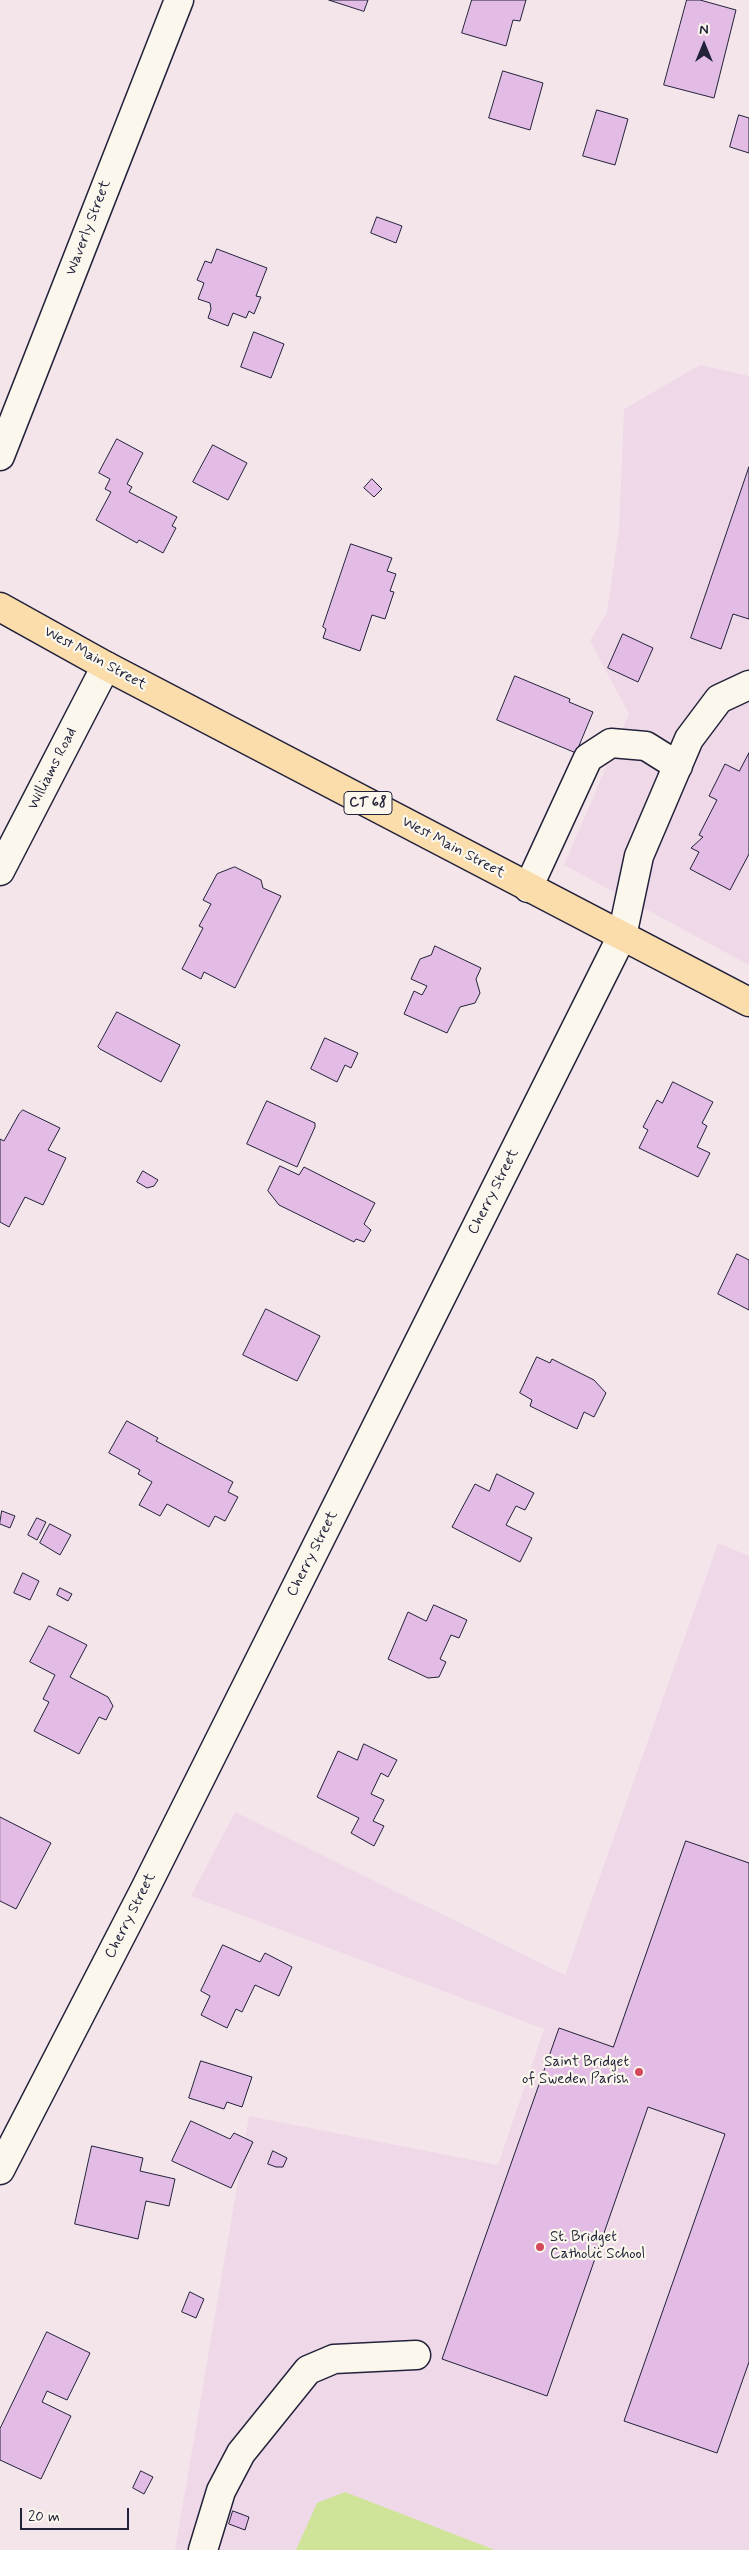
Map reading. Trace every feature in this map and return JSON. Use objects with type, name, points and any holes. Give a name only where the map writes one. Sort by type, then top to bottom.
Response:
[{"type":"main road","name":"West Main Street","points":[[0,607],[106,666],[749,1002]]},
{"type":"street","name":"Waverly Street","points":[[0,456],[178,0]]},
{"type":"street","name":"Williams Road","points":[[0,871],[106,666]]},
{"type":"street","name":"Cherry Street","points":[[0,2170],[144,1891],[622,936],[639,856],[689,739],[719,699],[749,685]]},
{"type":"street","points":[[528,888],[588,758],[611,742],[646,746],[678,766]]},
{"type":"street","points":[[203,2550],[221,2491],[241,2453],[308,2370],[334,2359],[416,2355]]},
{"type":"shaded area","points":[[700,365],[749,376],[749,965],[564,865],[629,714],[590,641],[607,612],[619,529],[624,409]]},
{"type":"shaded area","name":"Saint Bridget of Sweden Parish","points":[[718,1543],[749,1556],[749,2550],[175,2550],[249,2116],[498,2165],[544,2029],[191,1896],[235,1812],[565,1975]]},
{"type":"green space","points":[[345,2492],[495,2550],[296,2550],[317,2503]]},
{"type":"building","points":[[329,0],[368,0],[364,11]]},
{"type":"building","points":[[472,0],[526,0],[520,21],[513,20],[506,46],[462,33]]},
{"type":"building","points":[[687,0],[700,0],[736,10],[714,98],[664,85]]},
{"type":"building","points":[[503,71],[543,83],[530,130],[489,118]]},
{"type":"building","points":[[597,110],[628,119],[615,165],[583,156]]},
{"type":"building","points":[[739,115],[749,118],[749,153],[730,147]]},
{"type":"building","points":[[377,217],[402,226],[396,243],[371,233]]},
{"type":"building","points":[[217,249],[267,268],[256,296],[261,297],[254,314],[249,311],[246,318],[233,313],[228,326],[208,318],[211,309],[210,303],[198,299],[204,283],[197,280],[205,261],[211,263]]},
{"type":"building","points":[[254,332],[284,344],[271,378],[241,367]]},
{"type":"building","points":[[117,439],[143,453],[127,484],[132,487],[129,492],[177,517],[172,526],[176,528],[163,553],[139,540],[137,543],[96,520],[111,492],[105,489],[110,479],[99,473]]},
{"type":"building","points":[[213,445],[247,463],[228,500],[193,482]]},
{"type":"building","points":[[749,467],[749,619],[733,614],[721,649],[691,638]]},
{"type":"building","points":[[372,479],[382,489],[374,497],[364,488]]},
{"type":"building","points":[[351,544],[392,558],[387,571],[396,574],[390,591],[394,592],[385,619],[372,615],[360,651],[323,638],[326,629],[323,627]]},
{"type":"building","points":[[623,634],[653,648],[638,682],[608,668]]},
{"type":"building","points":[[515,676],[570,699],[569,702],[593,712],[576,753],[497,720]]},
{"type":"building","points":[[749,753],[749,854],[730,890],[690,869],[699,852],[691,848],[703,837],[699,835],[717,800],[709,796],[725,764],[739,771]]},
{"type":"building","points":[[235,867],[261,880],[263,888],[281,896],[235,988],[204,972],[201,979],[182,969],[203,928],[199,926],[211,904],[203,900],[217,874]]},
{"type":"building","points":[[435,946],[481,968],[476,979],[480,993],[475,1003],[460,1007],[447,1033],[404,1014],[414,991],[422,995],[427,986],[411,979],[420,959],[431,955]]},
{"type":"building","points":[[117,1012],[180,1045],[161,1082],[98,1047]]},
{"type":"building","points":[[325,1038],[358,1053],[351,1068],[345,1065],[337,1082],[311,1069]]},
{"type":"building","points":[[673,1082],[713,1102],[702,1123],[707,1126],[697,1147],[710,1153],[698,1177],[639,1148],[648,1130],[643,1127],[657,1100],[662,1103]]},
{"type":"building","points":[[267,1101],[315,1123],[315,1127],[297,1167],[247,1144]]},
{"type":"building","points":[[23,1110],[60,1128],[48,1150],[66,1158],[43,1205],[25,1197],[9,1227],[0,1222],[0,1139],[4,1141]]},
{"type":"building","points":[[280,1166],[299,1175],[304,1167],[375,1203],[364,1224],[371,1230],[364,1242],[356,1239],[354,1242],[279,1205],[268,1191]]},
{"type":"building","points":[[143,1171],[158,1180],[154,1186],[147,1188],[137,1182]]},
{"type":"building","points":[[737,1254],[749,1260],[749,1310],[718,1294]]},
{"type":"building","points":[[266,1309],[320,1336],[297,1381],[243,1355]]},
{"type":"building","points":[[537,1357],[550,1363],[552,1359],[594,1380],[606,1393],[594,1417],[584,1412],[577,1429],[530,1406],[532,1400],[520,1393]]},
{"type":"building","points":[[127,1421],[158,1438],[156,1441],[233,1482],[228,1492],[238,1497],[225,1521],[215,1516],[209,1527],[167,1504],[160,1516],[139,1505],[152,1482],[138,1474],[140,1470],[109,1453]]},
{"type":"building","points":[[497,1474],[534,1493],[525,1510],[516,1506],[506,1525],[532,1538],[520,1562],[452,1527],[475,1484],[489,1491]]},
{"type":"building","points":[[2,1511],[15,1516],[10,1528],[0,1524]]},
{"type":"building","points":[[37,1518],[46,1522],[37,1540],[28,1535]]},
{"type":"building","points":[[50,1524],[71,1535],[60,1555],[40,1543]]},
{"type":"building","points":[[23,1573],[39,1581],[30,1600],[14,1593]]},
{"type":"building","points":[[60,1588],[72,1594],[68,1601],[57,1595]]},
{"type":"building","points":[[434,1605],[467,1620],[459,1638],[451,1635],[440,1659],[446,1662],[439,1677],[428,1678],[388,1659],[408,1612],[426,1621]]},
{"type":"building","points":[[49,1626],[87,1645],[70,1677],[108,1697],[113,1706],[106,1720],[99,1717],[79,1754],[34,1731],[49,1702],[43,1699],[55,1675],[30,1662]]},
{"type":"building","points":[[364,1744],[397,1760],[388,1777],[381,1773],[371,1794],[384,1800],[373,1821],[384,1826],[374,1846],[351,1833],[359,1818],[317,1797],[338,1751],[357,1760]]},
{"type":"building","points":[[0,1817],[51,1843],[16,1909],[0,1901]]},
{"type":"building","name":"St. Bridget Catholic School","points":[[686,1841],[749,1863],[749,2362],[717,2453],[624,2421],[725,2134],[648,2107],[547,2396],[442,2359],[559,2028],[613,2047]]},
{"type":"building","points":[[223,1945],[260,1962],[265,1953],[292,1967],[279,1996],[255,1985],[242,2012],[236,2009],[227,2028],[201,2015],[210,1996],[201,1991]]},
{"type":"building","points":[[201,2061],[252,2077],[242,2107],[227,2102],[224,2109],[189,2098]]},
{"type":"building","points":[[191,2121],[230,2139],[234,2133],[253,2142],[231,2188],[172,2161]]},
{"type":"building","points":[[92,2146],[143,2158],[140,2171],[175,2179],[169,2206],[146,2201],[138,2239],[75,2224]]},
{"type":"building","points":[[273,2151],[287,2158],[283,2167],[268,2164]]},
{"type":"building","points":[[190,2292],[204,2299],[196,2318],[182,2312]]},
{"type":"building","points":[[47,2332],[90,2353],[67,2400],[47,2391],[42,2402],[71,2416],[41,2479],[0,2460],[0,2429]]},
{"type":"building","points":[[141,2471],[153,2477],[144,2494],[133,2488]]},
{"type":"building","points":[[233,2511],[249,2517],[245,2530],[229,2524]]},
{"type":"place","name":"Saint Bridget of Sweden Parish","points":[[639,2072]]},
{"type":"place","name":"St. Bridget Catholic School","points":[[540,2247]]}]
